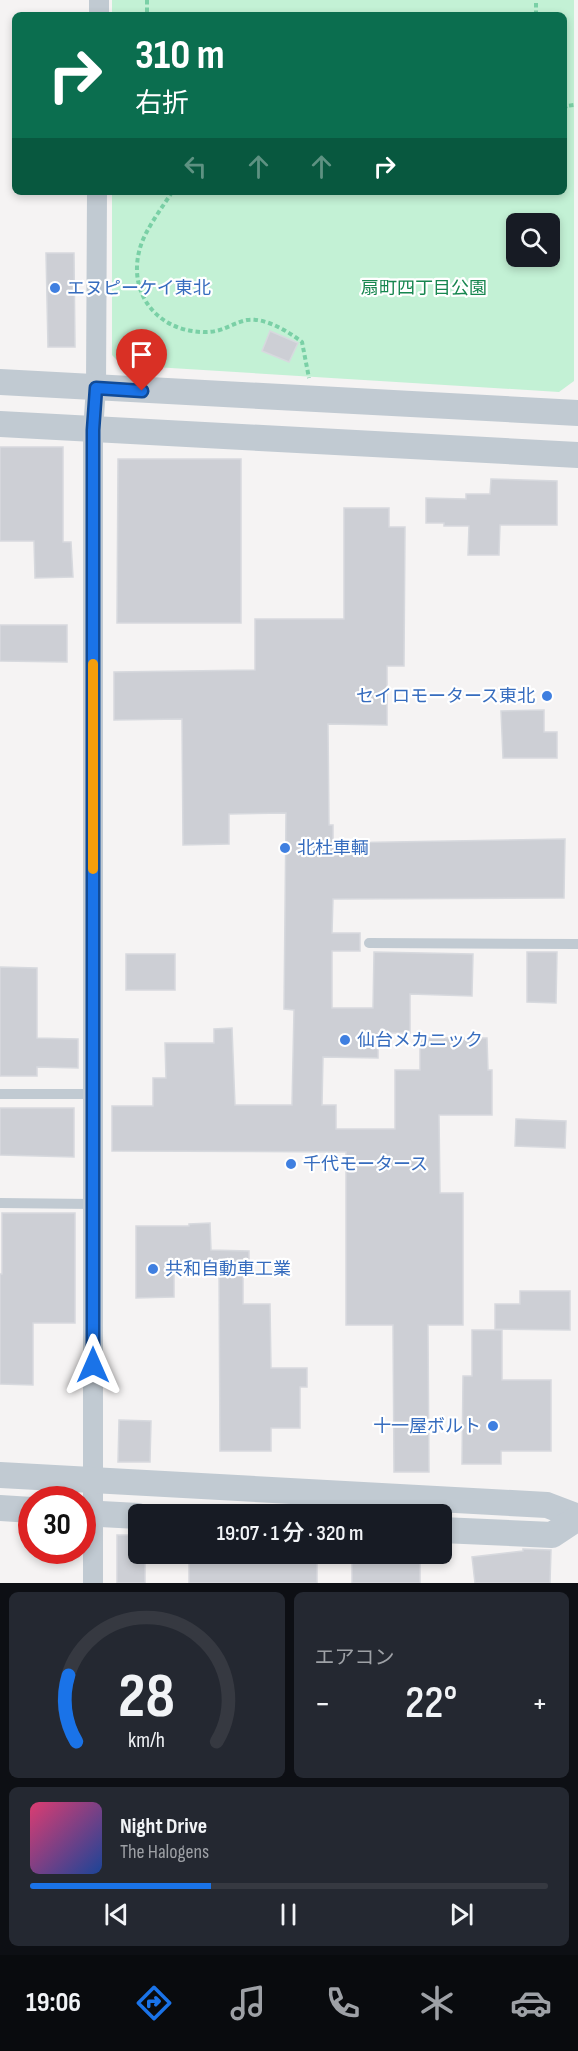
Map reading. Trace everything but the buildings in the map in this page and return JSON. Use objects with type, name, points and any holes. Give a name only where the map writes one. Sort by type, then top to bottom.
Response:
[{"type":"street","points":[[92,1486],[93,430],[96,388],[97,195]]},
{"type":"street","points":[[0,382],[578,413]]},
{"type":"street","points":[[0,424],[578,455]]},
{"type":"street","points":[[0,1475],[547,1505],[578,1518]]},
{"type":"street","points":[[0,1508],[18,1509]]},
{"type":"street","points":[[96,1513],[128,1515]]},
{"type":"street","points":[[452,1530],[552,1535],[578,1518]]},
{"type":"street","points":[[92,1564],[93,1583]]},
{"type":"lane","points":[[369,943],[578,944]]},
{"type":"lane","points":[[0,1094],[93,1094]]},
{"type":"lane","points":[[0,1203],[93,1204]]},
{"type":"path","points":[[567,106],[574,105]]},
{"type":"path","points":[[170,195],[140,245],[135,268],[138,288],[149,306],[162,319],[185,331],[206,332],[227,329],[248,320],[266,323],[290,333],[302,342],[309,382]]},
{"type":"green space","name":"扇町四丁目公園","points":[[112,0],[574,0],[574,381],[559,392],[122,365],[112,355],[112,195],[567,195],[567,12],[112,12]]},
{"type":"slow traffic","points":[[93,664],[93,869]]},
{"type":"place","name":"エヌピーケイ東北","points":[[55,288]]},
{"type":"place","name":"セイロモータース東北","points":[[547,696]]},
{"type":"place","name":"北杜車輌","points":[[285,848]]},
{"type":"place","name":"仙台メカニック","points":[[345,1040]]},
{"type":"place","name":"千代モータース","points":[[291,1164]]},
{"type":"place","name":"共和自動車工業","points":[[153,1269]]},
{"type":"place","name":"十一屋ボルト","points":[[493,1426]]},
{"type":"route","points":[[93,1365],[93,430],[96,388],[142,391]]}]
